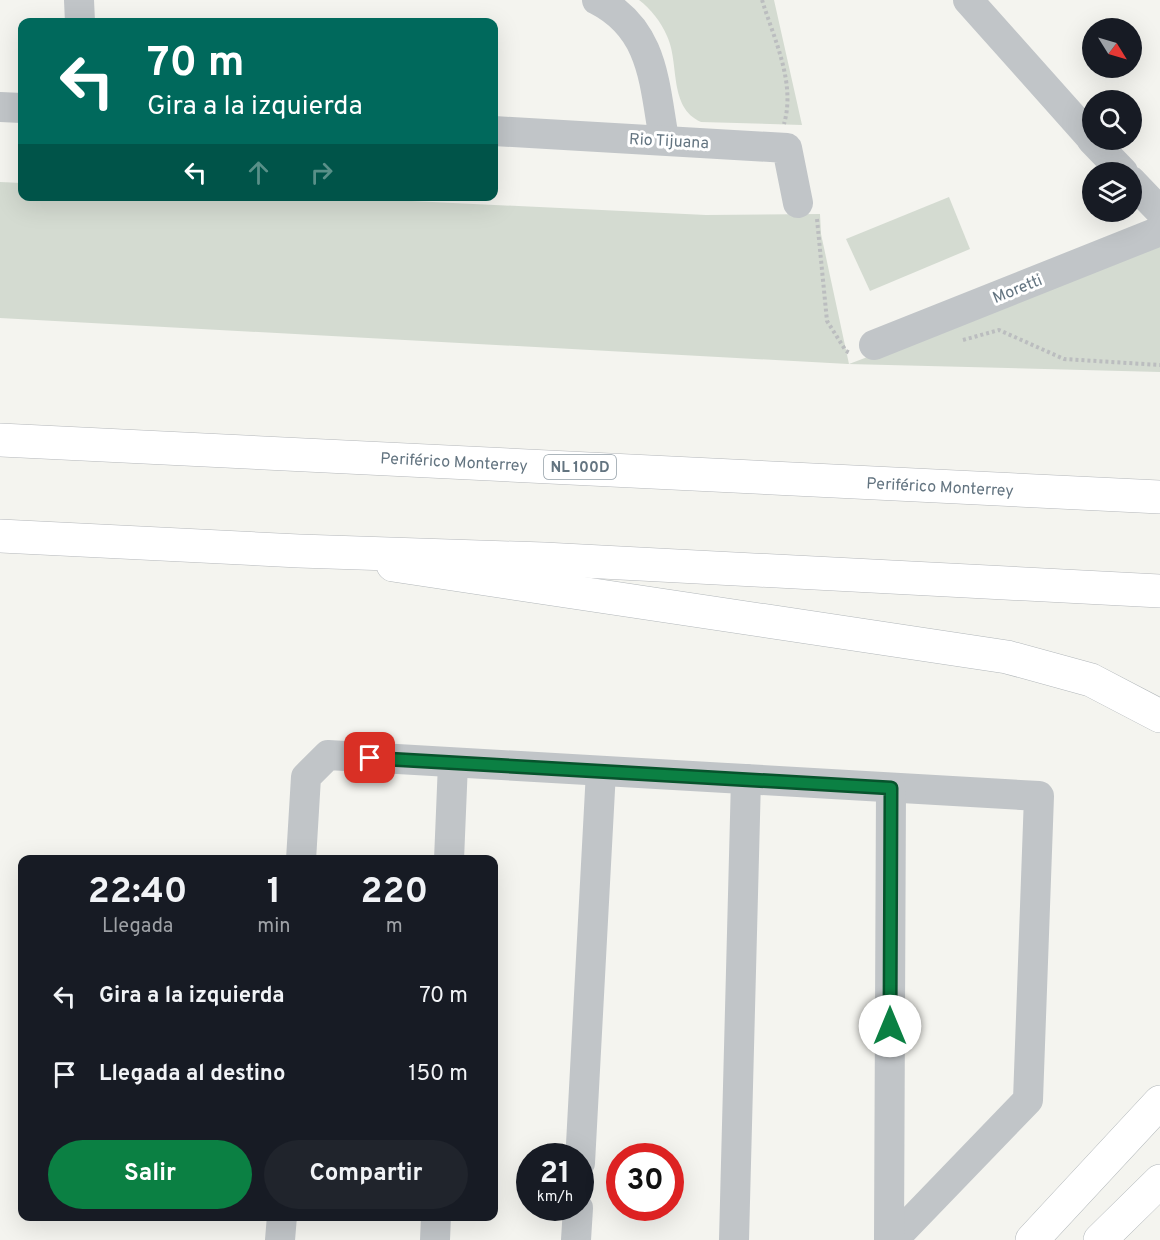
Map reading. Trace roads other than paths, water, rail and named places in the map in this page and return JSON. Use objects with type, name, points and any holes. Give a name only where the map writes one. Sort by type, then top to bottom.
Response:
[{"type":"main road","name":"Periférico Monterrey","points":[[0,440],[1160,497]]},
{"type":"main road","points":[[0,536],[299,551],[544,559],[1160,591]]},
{"type":"main road","points":[[299,551],[1007,657],[1092,680],[1160,716]]},
{"type":"main road","points":[[1032,1240],[1160,1102]]},
{"type":"main road","points":[[1100,1240],[1160,1182]]},
{"type":"street","points":[[79,0],[80,18]]},
{"type":"street","points":[[597,0],[613,8],[632,26],[650,59],[664,139]]},
{"type":"street","points":[[968,0],[1082,128]]},
{"type":"street","points":[[0,107],[18,108]]},
{"type":"street","name":"Rio Tijuana","points":[[498,131],[664,139],[787,148],[798,203]]},
{"type":"street","points":[[1102,150],[1114,162]]},
{"type":"street","points":[[1142,192],[1160,211]]},
{"type":"street","name":"Moretti","points":[[874,345],[1160,231]]},
{"type":"street","points":[[301,855],[306,777],[328,755],[1039,796],[1028,1100],[891,1240]]},
{"type":"street","points":[[450,855],[453,763]]},
{"type":"street","points":[[581,1143],[602,771]]},
{"type":"street","points":[[734,1240],[746,779]]},
{"type":"street","points":[[891,788],[891,1240]]},
{"type":"street","points":[[280,1240],[282,1221]]},
{"type":"street","points":[[435,1240],[436,1221]]},
{"type":"street","points":[[576,1240],[577,1221]]}]
